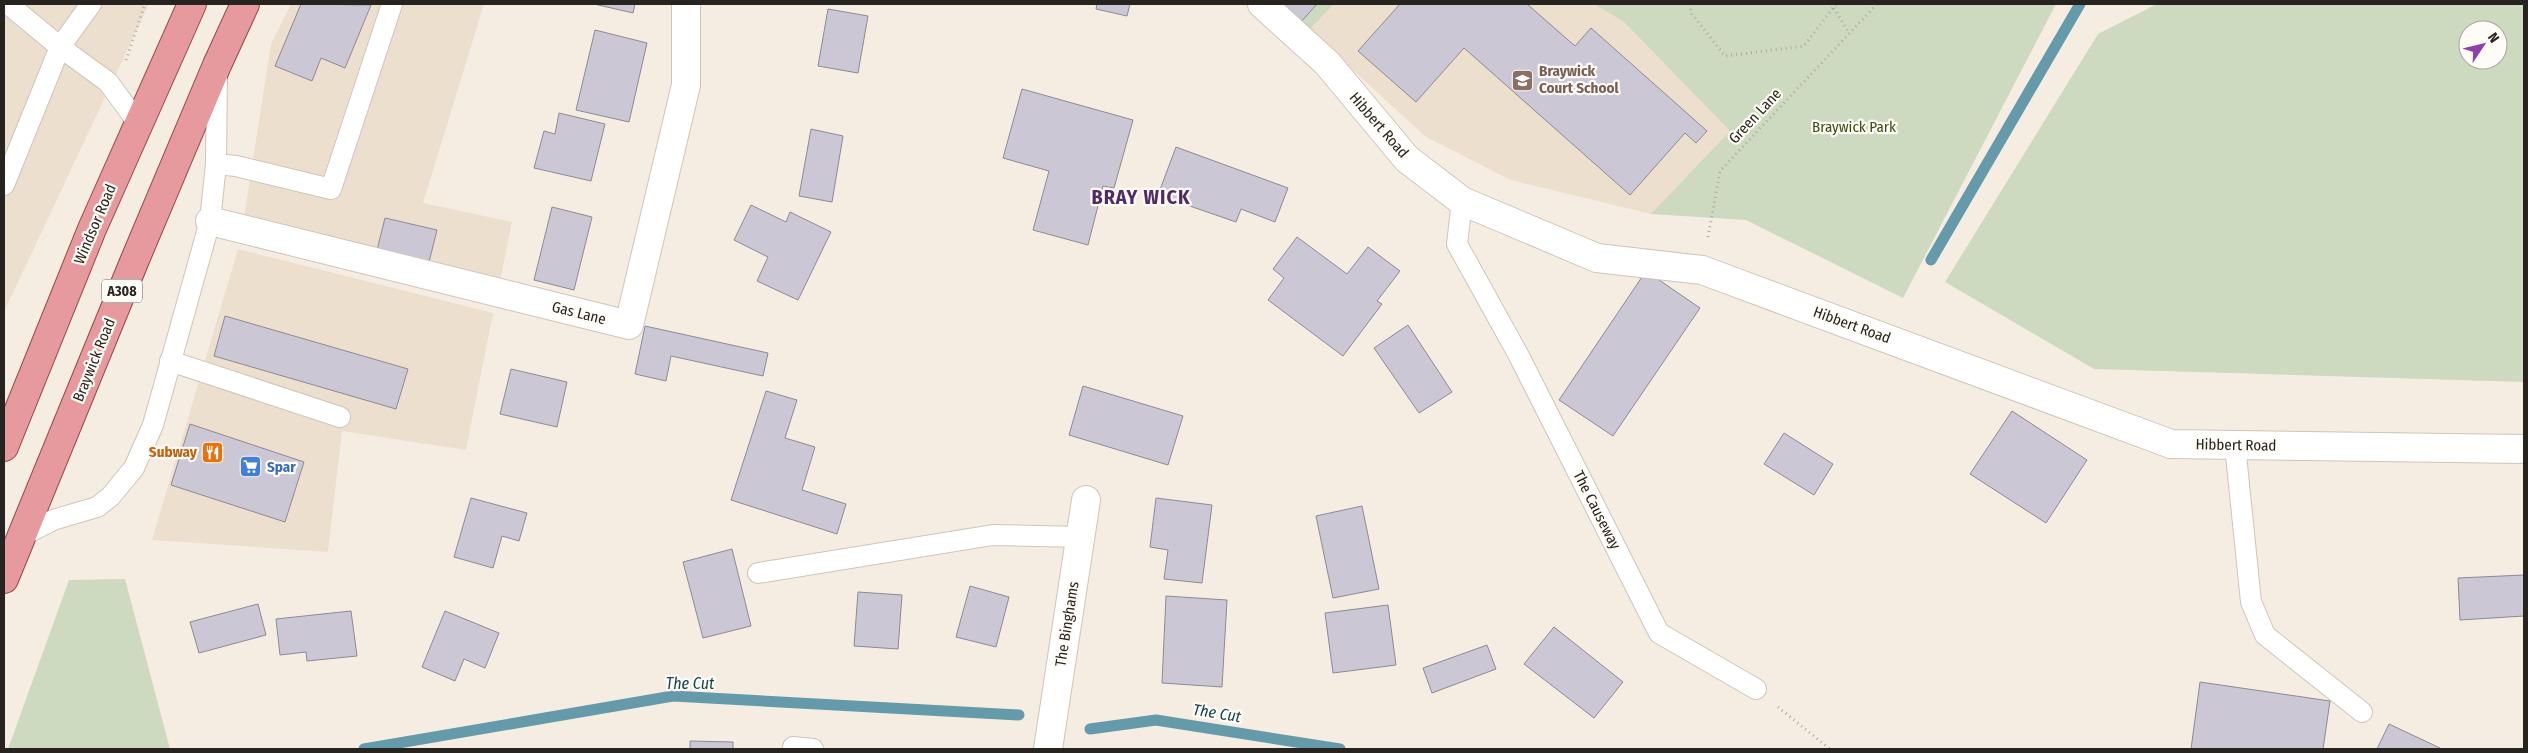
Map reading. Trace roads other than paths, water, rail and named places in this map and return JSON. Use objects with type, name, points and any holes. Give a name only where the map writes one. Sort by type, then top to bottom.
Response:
[{"type":"main road","name":"Windsor Road","points":[[4,447],[138,123],[192,4]]},
{"type":"main road","name":"Braywick Road","points":[[4,579],[217,65],[246,4]]},
{"type":"street","name":"Gas Lane","points":[[210,221],[629,325],[686,85],[686,4]]},
{"type":"street","name":"Hibbert Road","points":[[1262,4],[1327,63],[1407,158],[1462,201],[1597,258],[1702,270],[2171,444],[2524,449]]},
{"type":"street","name":"The Binghams","points":[[1048,749],[1086,500]]},
{"type":"lane","points":[[8,4],[60,47],[108,82],[138,123]]},
{"type":"lane","points":[[4,185],[60,47],[91,4]]},
{"type":"lane","points":[[216,164],[236,166],[331,189],[392,4]]},
{"type":"lane","points":[[20,538],[53,520],[97,507],[123,484],[144,449],[210,221],[216,164],[217,65]]},
{"type":"lane","name":"The Causeway","points":[[1462,201],[1457,244],[1519,356],[1659,634],[1756,689]]},
{"type":"lane","points":[[170,361],[340,417]]},
{"type":"lane","points":[[2235,445],[2251,602],[2265,635],[2362,712]]},
{"type":"lane","points":[[758,573],[992,536],[1080,537]]},
{"type":"lane","points":[[793,747],[813,749]]},
{"type":"waterway","points":[[1931,260],[2080,4]]},
{"type":"waterway","name":"The Cut","points":[[364,749],[673,696],[1019,715]]},
{"type":"waterway","name":"The Cut","points":[[1090,729],[1156,720],[1340,749]]},
{"type":"place","name":"Braywick Court School","points":[[1523,80]]},
{"type":"place","name":"Subway","points":[[213,452]]},
{"type":"place","name":"Spar","points":[[251,467]]},
{"type":"district","name":"BRAY WICK","points":[[1141,197]]},
{"type":"park label","name":"Braywick Park","points":[[1854,127]]}]
